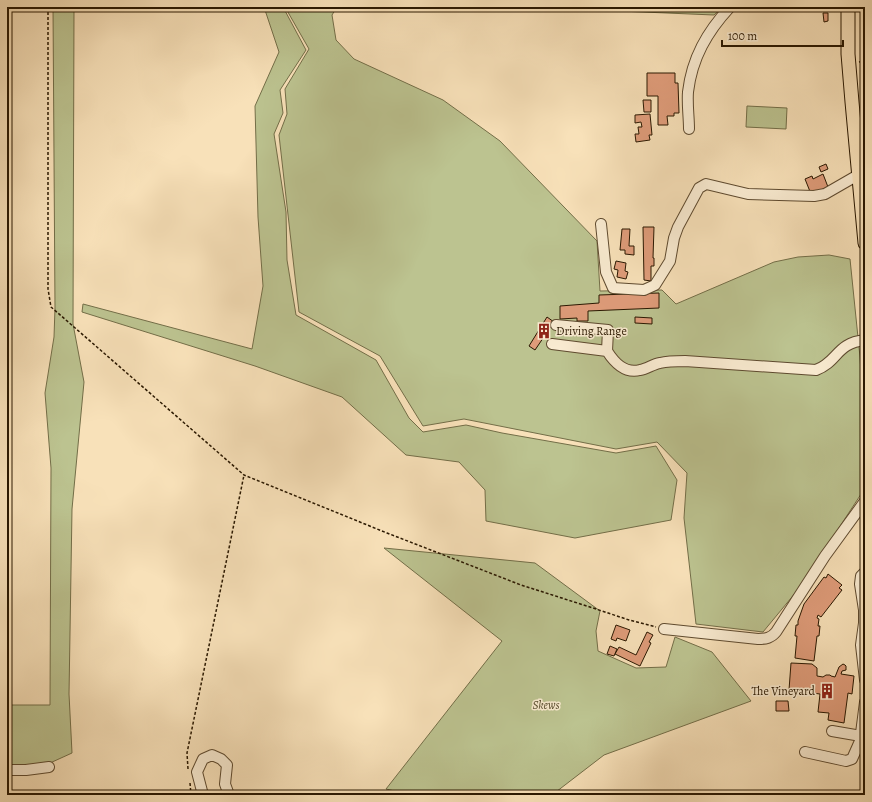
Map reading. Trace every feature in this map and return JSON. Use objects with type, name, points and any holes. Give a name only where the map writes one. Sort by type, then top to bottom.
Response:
[{"type":"main road","points":[[848,7],[849,65],[865,243]]},
{"type":"lane","points":[[689,129],[688,92],[696,56],[714,25],[730,7]]},
{"type":"lane","points":[[601,224],[606,272],[614,288],[644,290],[655,285],[670,262],[674,238],[678,227],[699,188],[706,184],[748,194],[814,196],[825,194],[858,175]]},
{"type":"lane","points":[[556,325],[608,330],[607,351],[615,363],[632,371],[639,371],[666,362],[685,361],[816,370],[823,368],[845,346],[856,341],[865,340]]},
{"type":"lane","points":[[552,344],[607,351]]},
{"type":"lane","points":[[664,629],[758,639],[767,639],[772,637],[825,556],[865,501]]},
{"type":"lane","points":[[865,572],[862,576],[860,584],[864,610],[863,638],[861,646],[865,680]]},
{"type":"lane","points":[[805,752],[846,761],[852,759],[860,741],[865,702]]},
{"type":"lane","points":[[832,730],[860,736]]},
{"type":"lane","points":[[203,795],[197,772],[203,759],[212,755],[221,759],[227,765],[225,784],[229,795]]},
{"type":"lane","points":[[7,770],[26,770],[49,767]]},
{"type":"path","points":[[48,7],[48,289],[51,307],[244,475],[388,534],[521,585],[629,620],[664,629]]},
{"type":"path","points":[[188,768],[187,753],[244,475]]},
{"type":"path","points":[[189,776],[191,795]]},
{"type":"green space","points":[[53,7],[74,7],[73,324],[84,382],[72,509],[69,694],[72,753],[50,763],[7,767],[7,705],[50,705],[51,468],[45,393],[54,337],[55,308]]},
{"type":"green space","points":[[263,7],[283,7],[306,50],[280,90],[283,113],[274,134],[286,212],[287,260],[296,315],[376,360],[409,418],[423,432],[466,425],[502,433],[616,453],[656,446],[677,480],[671,520],[575,538],[486,521],[485,490],[459,462],[406,455],[342,397],[255,366],[82,312],[83,304],[252,349],[263,286],[258,217],[255,106],[279,52]]},
{"type":"green space","points":[[285,7],[337,7],[332,15],[336,40],[354,59],[443,100],[500,141],[597,241],[600,291],[662,290],[676,304],[774,262],[798,257],[829,255],[850,259],[860,357],[865,434],[865,488],[801,586],[763,632],[696,624],[684,518],[687,473],[657,442],[616,449],[464,419],[423,426],[380,356],[299,312],[279,135],[287,114],[285,89],[309,49]]},
{"type":"green space","points":[[525,7],[723,7],[714,15]]},
{"type":"green space","points":[[747,106],[787,108],[786,129],[746,127]]},
{"type":"green space","name":"Skews","points":[[384,548],[535,563],[600,611],[596,631],[598,651],[636,668],[666,667],[675,637],[712,652],[751,701],[604,755],[552,795],[412,795],[386,789],[502,641]]},
{"type":"building","points":[[823,13],[828,13],[828,21],[824,22]]},
{"type":"building","points":[[647,73],[675,73],[675,83],[678,83],[679,113],[674,113],[674,116],[667,116],[668,125],[658,125],[658,96],[647,96]]},
{"type":"building","points":[[643,100],[651,100],[651,112],[644,112]]},
{"type":"building","points":[[650,114],[652,135],[649,135],[650,140],[636,142],[635,134],[639,134],[638,127],[642,127],[641,122],[635,123],[635,115]]},
{"type":"building","points":[[826,164],[828,169],[821,172],[819,167]]},
{"type":"building","points":[[823,174],[828,187],[811,194],[805,179],[812,176],[813,179]]},
{"type":"building","points":[[643,227],[654,227],[654,266],[651,266],[651,281],[644,280]]},
{"type":"building","points":[[622,229],[630,229],[629,246],[634,246],[634,255],[625,254],[625,250],[620,250]]},
{"type":"building","points":[[616,261],[626,263],[625,271],[628,272],[626,279],[617,277],[618,270],[614,269]]},
{"type":"building","points":[[659,293],[659,308],[588,311],[588,321],[577,321],[577,318],[560,319],[560,306],[599,303],[599,295]]},
{"type":"building","name":"Driving Range","points":[[547,317],[554,322],[535,350],[529,346]]},
{"type":"building","points":[[635,317],[652,318],[652,324],[635,323]]},
{"type":"building","points":[[828,574],[842,585],[839,588],[842,590],[821,617],[818,615],[818,626],[820,626],[819,636],[817,636],[814,661],[795,658],[797,636],[795,636],[796,625],[798,625],[804,604],[824,577],[826,578]]},
{"type":"building","points":[[616,625],[630,630],[626,641],[617,638],[616,641],[611,639]]},
{"type":"building","points":[[647,632],[653,635],[649,642],[651,643],[640,666],[615,654],[619,647],[636,655]]},
{"type":"building","points":[[610,646],[617,649],[614,656],[607,654]]},
{"type":"building","name":"The Vineyard","points":[[791,663],[812,664],[817,668],[817,676],[823,677],[830,675],[835,677],[839,667],[843,664],[846,666],[846,670],[842,671],[841,674],[854,676],[852,694],[848,693],[844,723],[828,720],[829,713],[818,712],[820,694],[789,690]]},
{"type":"building","points":[[776,701],[788,701],[789,711],[776,711]]},
{"type":"place","name":"Driving Range","points":[[544,331]]},
{"type":"place","name":"The Vineyard","points":[[827,691]]}]
